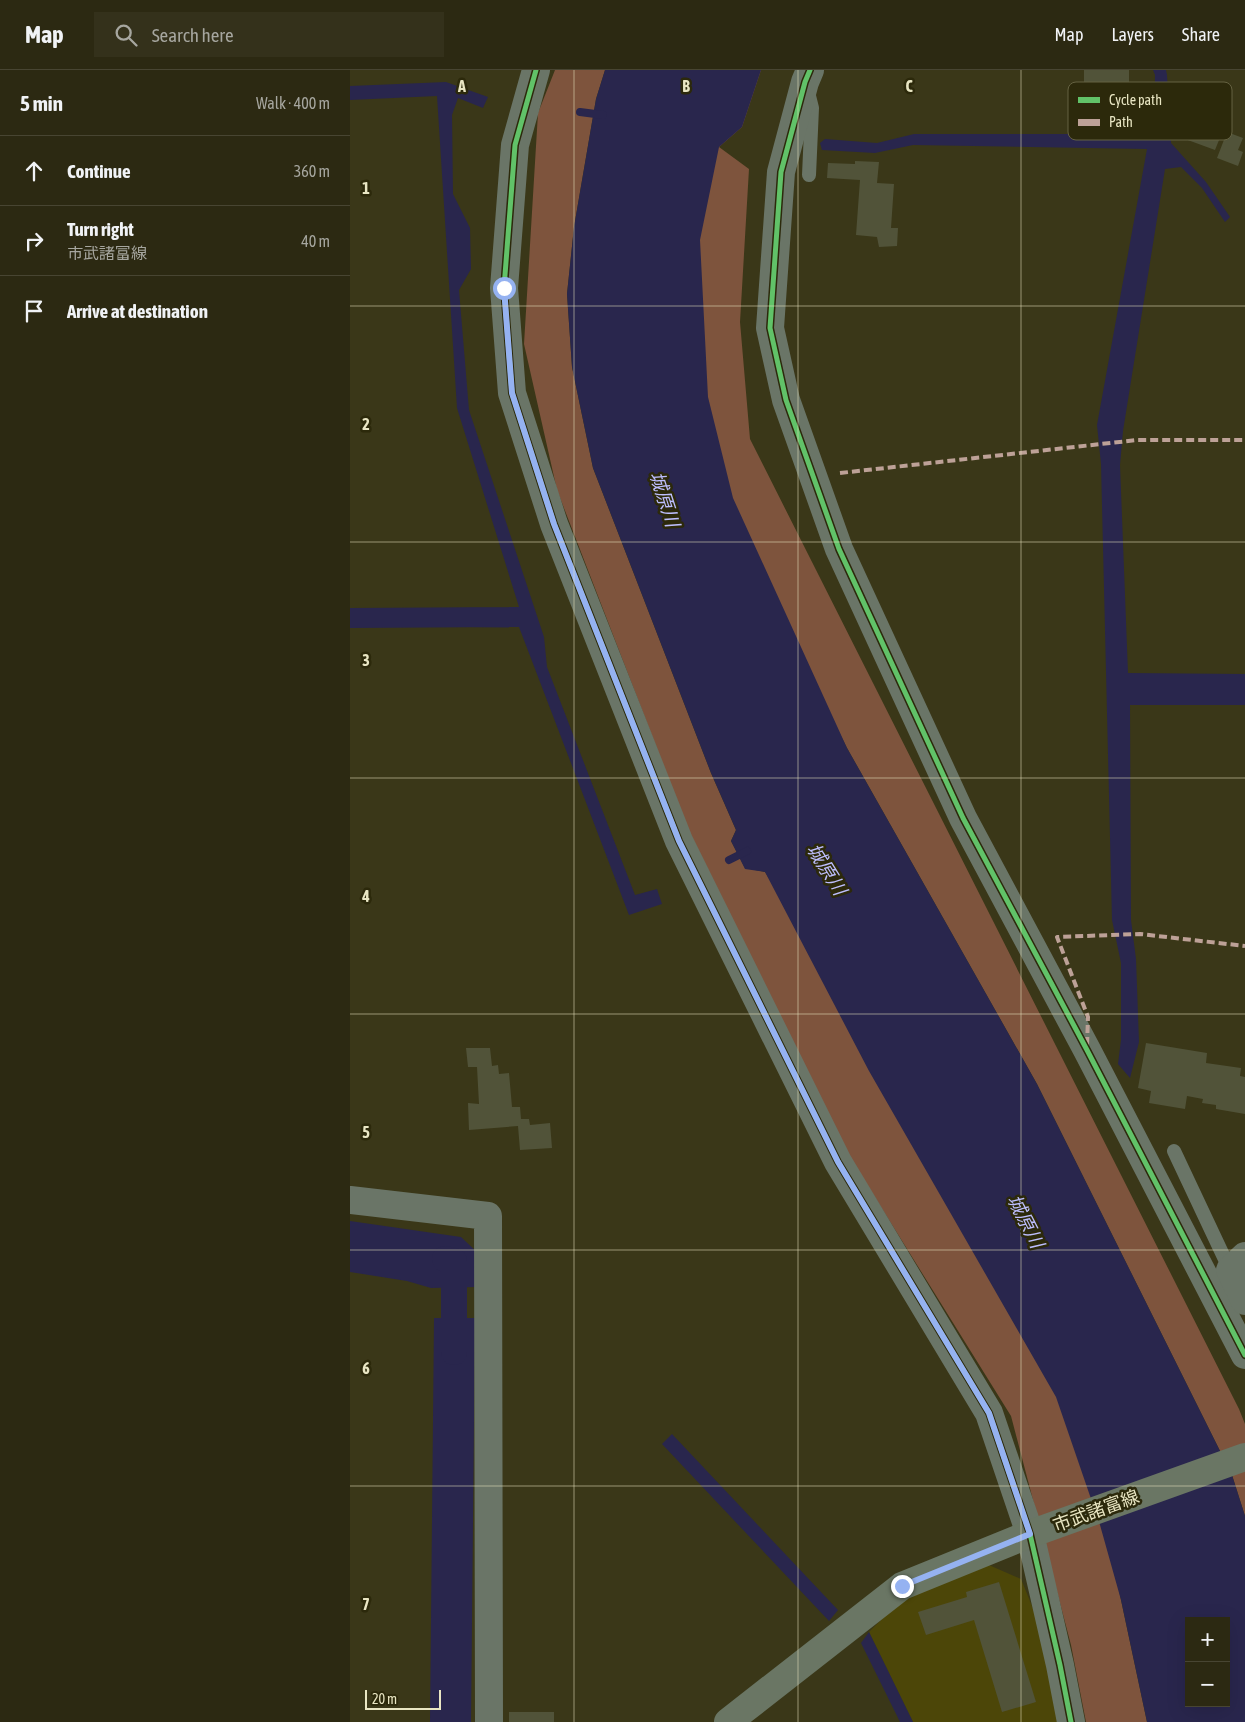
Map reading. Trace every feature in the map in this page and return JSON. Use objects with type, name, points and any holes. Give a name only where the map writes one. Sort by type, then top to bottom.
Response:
[{"type":"main road","name":"市武諸富線","points":[[728,1722],[902,1586],[1030,1534],[1245,1457]]},
{"type":"street","points":[[536,70],[515,145],[504,288],[512,393],[554,524],[679,841],[838,1162],[989,1413],[1030,1534],[1071,1722]]},
{"type":"street","points":[[808,76],[781,172],[770,328],[786,400],[839,549],[963,818],[1091,1058],[1245,1355]]},
{"type":"street","points":[[350,1200],[488,1216],[489,1722]]},
{"type":"street","points":[[1238,1263],[1245,1301]]},
{"type":"lane","points":[[808,76],[812,108],[809,175]]},
{"type":"lane","points":[[1174,1151],[1238,1263]]},
{"type":"shaded area","points":[[555,70],[605,70],[596,99],[574,227],[567,294],[572,367],[593,468],[711,773],[736,830],[731,841],[745,868],[765,872],[1072,1355],[1147,1722],[1086,1722],[1071,1645],[1011,1416],[848,1154],[688,829],[557,490],[524,344],[538,113]]},
{"type":"shaded area","points":[[761,70],[742,127],[719,147],[749,169],[740,322],[750,439],[1239,1409],[1245,1424],[1245,1516],[1232,1475],[1037,1084],[847,748],[721,498],[685,365],[697,99]]},
{"type":"shaded area","points":[[982,1562],[1021,1579],[1047,1643],[1063,1722],[913,1722],[869,1632],[900,1601]]},
{"type":"water","name":"城原川","points":[[605,70],[761,70],[742,127],[719,147],[700,240],[708,397],[733,498],[847,748],[1037,1084],[1232,1475],[1245,1516],[1245,1722],[1147,1722],[1121,1600],[1100,1525],[1056,1397],[869,1071],[765,872],[745,869],[731,841],[736,830],[711,773],[593,468],[572,367],[567,294],[574,227],[596,99]]},
{"type":"water","points":[[1153,70],[1166,70],[1167,82],[1155,82]]},
{"type":"water","points":[[446,82],[488,97],[483,108],[458,98],[452,115],[453,194],[470,228],[471,269],[459,290],[469,410],[544,637],[547,667],[635,895],[657,889],[662,904],[629,915],[519,627],[350,628],[350,608],[519,607],[457,408],[437,96],[350,100],[350,86]]},
{"type":"water","points":[[914,134],[1068,134],[1068,140],[1171,140],[1171,143],[1206,182],[1230,217],[1225,222],[1202,188],[1181,167],[1165,169],[1123,431],[1120,465],[1128,673],[1245,674],[1245,705],[1130,705],[1131,920],[1136,959],[1139,1042],[1130,1078],[1118,1064],[1121,1040],[1121,963],[1112,920],[1101,464],[1097,425],[1147,149],[913,145],[875,153],[822,150],[820,143],[825,139],[877,143]]},
{"type":"water","points":[[350,1221],[461,1237],[478,1253],[477,1287],[431,1288],[407,1281],[350,1272]]},
{"type":"water","points":[[434,1318],[475,1318],[471,1722],[430,1722]]},
{"type":"water","points":[[672,1434],[838,1610],[829,1621],[662,1444]]},
{"type":"water","points":[[869,1632],[913,1722],[900,1722],[861,1643]]},
{"type":"building","points":[[1084,70],[1129,70],[1129,82],[1084,82]]},
{"type":"building","points":[[1232,134],[1243,138],[1238,150],[1243,152],[1238,166],[1217,158],[1224,140],[1232,140]]},
{"type":"building","points":[[1188,140],[1219,140],[1215,150]]},
{"type":"building","points":[[855,161],[879,162],[877,183],[894,184],[891,228],[898,228],[897,246],[879,247],[877,237],[856,235],[860,180],[827,178],[828,163],[855,164]]},
{"type":"building","points":[[1146,1043],[1207,1053],[1206,1063],[1241,1068],[1240,1076],[1245,1077],[1245,1114],[1216,1109],[1216,1105],[1202,1103],[1203,1099],[1187,1096],[1185,1109],[1149,1103],[1151,1091],[1138,1088]]},
{"type":"building","points":[[466,1048],[490,1048],[492,1066],[498,1065],[499,1074],[509,1073],[512,1107],[520,1107],[521,1119],[529,1119],[530,1125],[550,1123],[552,1148],[520,1150],[518,1126],[469,1130],[468,1103],[479,1104],[477,1067],[468,1067]]},
{"type":"building","points":[[999,1582],[1036,1702],[1002,1712],[974,1620],[926,1635],[918,1612],[967,1597],[966,1592]]},
{"type":"building","points":[[509,1712],[554,1712],[554,1722],[509,1722]]},
{"type":"waterway","points":[[580,112],[603,115]]},
{"type":"waterway","points":[[729,860],[747,851]]},
{"type":"waterway","points":[[445,1259],[454,1261],[454,1352]]},
{"type":"marked path","points":[[840,473],[1137,440],[1245,440]]},
{"type":"marked path","points":[[1087,1045],[1088,1017],[1057,937],[1140,934],[1245,946]]},
{"type":"cycle path","points":[[536,70],[515,145],[504,288],[512,393],[554,524],[679,841],[838,1162],[989,1413],[1030,1534],[1071,1722]]},
{"type":"cycle path","points":[[810,70],[805,82],[781,172],[770,328],[786,400],[839,549],[963,818],[1087,1050],[1245,1355]]},
{"type":"route","points":[[504,288],[512,393],[554,524],[679,841],[838,1162],[989,1413],[1030,1534],[902,1586]]}]
